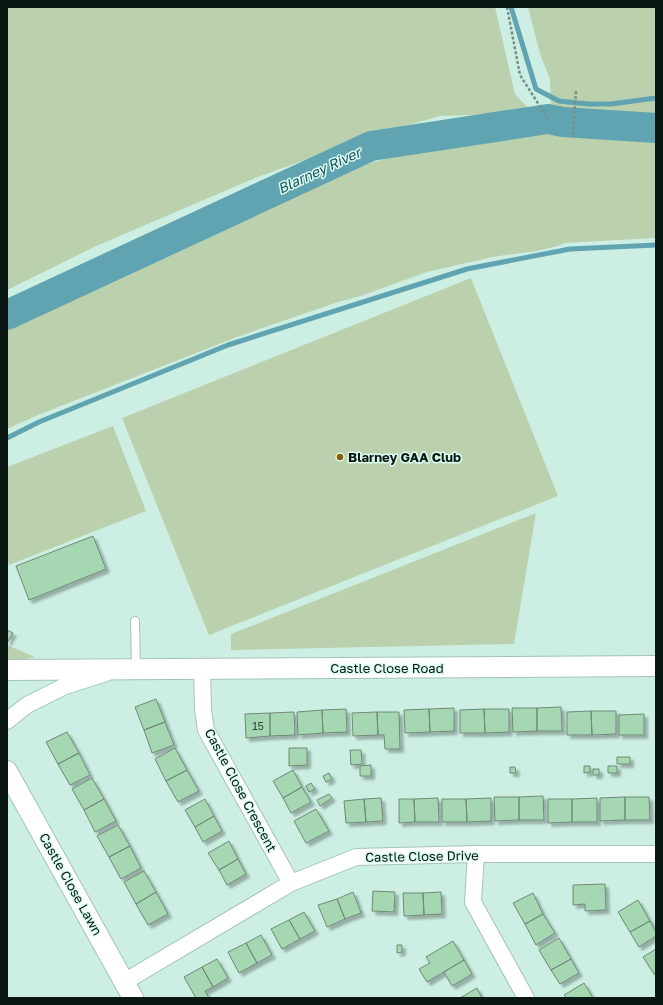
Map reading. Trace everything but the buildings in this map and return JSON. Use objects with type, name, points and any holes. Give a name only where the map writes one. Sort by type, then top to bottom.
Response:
[{"type":"street","name":"Castle Close Road","points":[[7,670],[202,670],[656,666]]},
{"type":"street","name":"Castle Close Road","points":[[7,721],[27,705],[65,686],[127,670]]},
{"type":"street","name":"Castle Close Crescent","points":[[202,670],[203,710],[206,730],[291,883]]},
{"type":"street","name":"Castle Close Lawn","points":[[7,771],[129,990]]},
{"type":"street","name":"Castle Close Drive","points":[[129,990],[291,883],[356,857],[476,854],[656,854]]},
{"type":"street","points":[[476,854],[473,902],[526,998]]},
{"type":"lane","points":[[127,670],[135,621]]},
{"type":"path","points":[[507,7],[520,74],[548,119]]},
{"type":"path","points":[[573,134],[576,91]]},
{"type":"green space","points":[[7,7],[495,7],[515,94],[533,113],[440,116],[374,135],[255,178],[94,247],[7,290]]},
{"type":"green space","points":[[528,7],[656,7],[656,125],[612,123],[551,115],[550,79],[540,54]]},
{"type":"green space","points":[[538,132],[610,134],[656,133],[656,238],[564,243],[537,251],[492,257],[427,272],[361,296],[338,302],[237,337],[38,415],[7,429],[7,323],[50,303],[107,270],[223,228],[373,162],[424,150],[445,148],[506,135]]},
{"type":"green space","name":"Blarney GAA Club","points":[[471,278],[558,496],[209,635],[122,418]]},
{"type":"green space","points":[[113,426],[146,511],[9,565],[7,559],[7,467]]},
{"type":"green space","points":[[536,513],[514,644],[231,650],[231,634]]},
{"type":"green space","points":[[7,645],[35,657],[7,660]]},
{"type":"waterway","points":[[511,7],[536,89],[559,101],[588,104],[611,104],[656,98]]},
{"type":"waterway","name":"Blarney River","points":[[7,315],[371,146],[548,119],[563,122],[656,128]]},
{"type":"waterway","points":[[7,438],[39,422],[228,345],[467,269],[570,249],[656,245]]},
{"type":"place","name":"Blarney GAA Club","points":[[340,457]]}]
